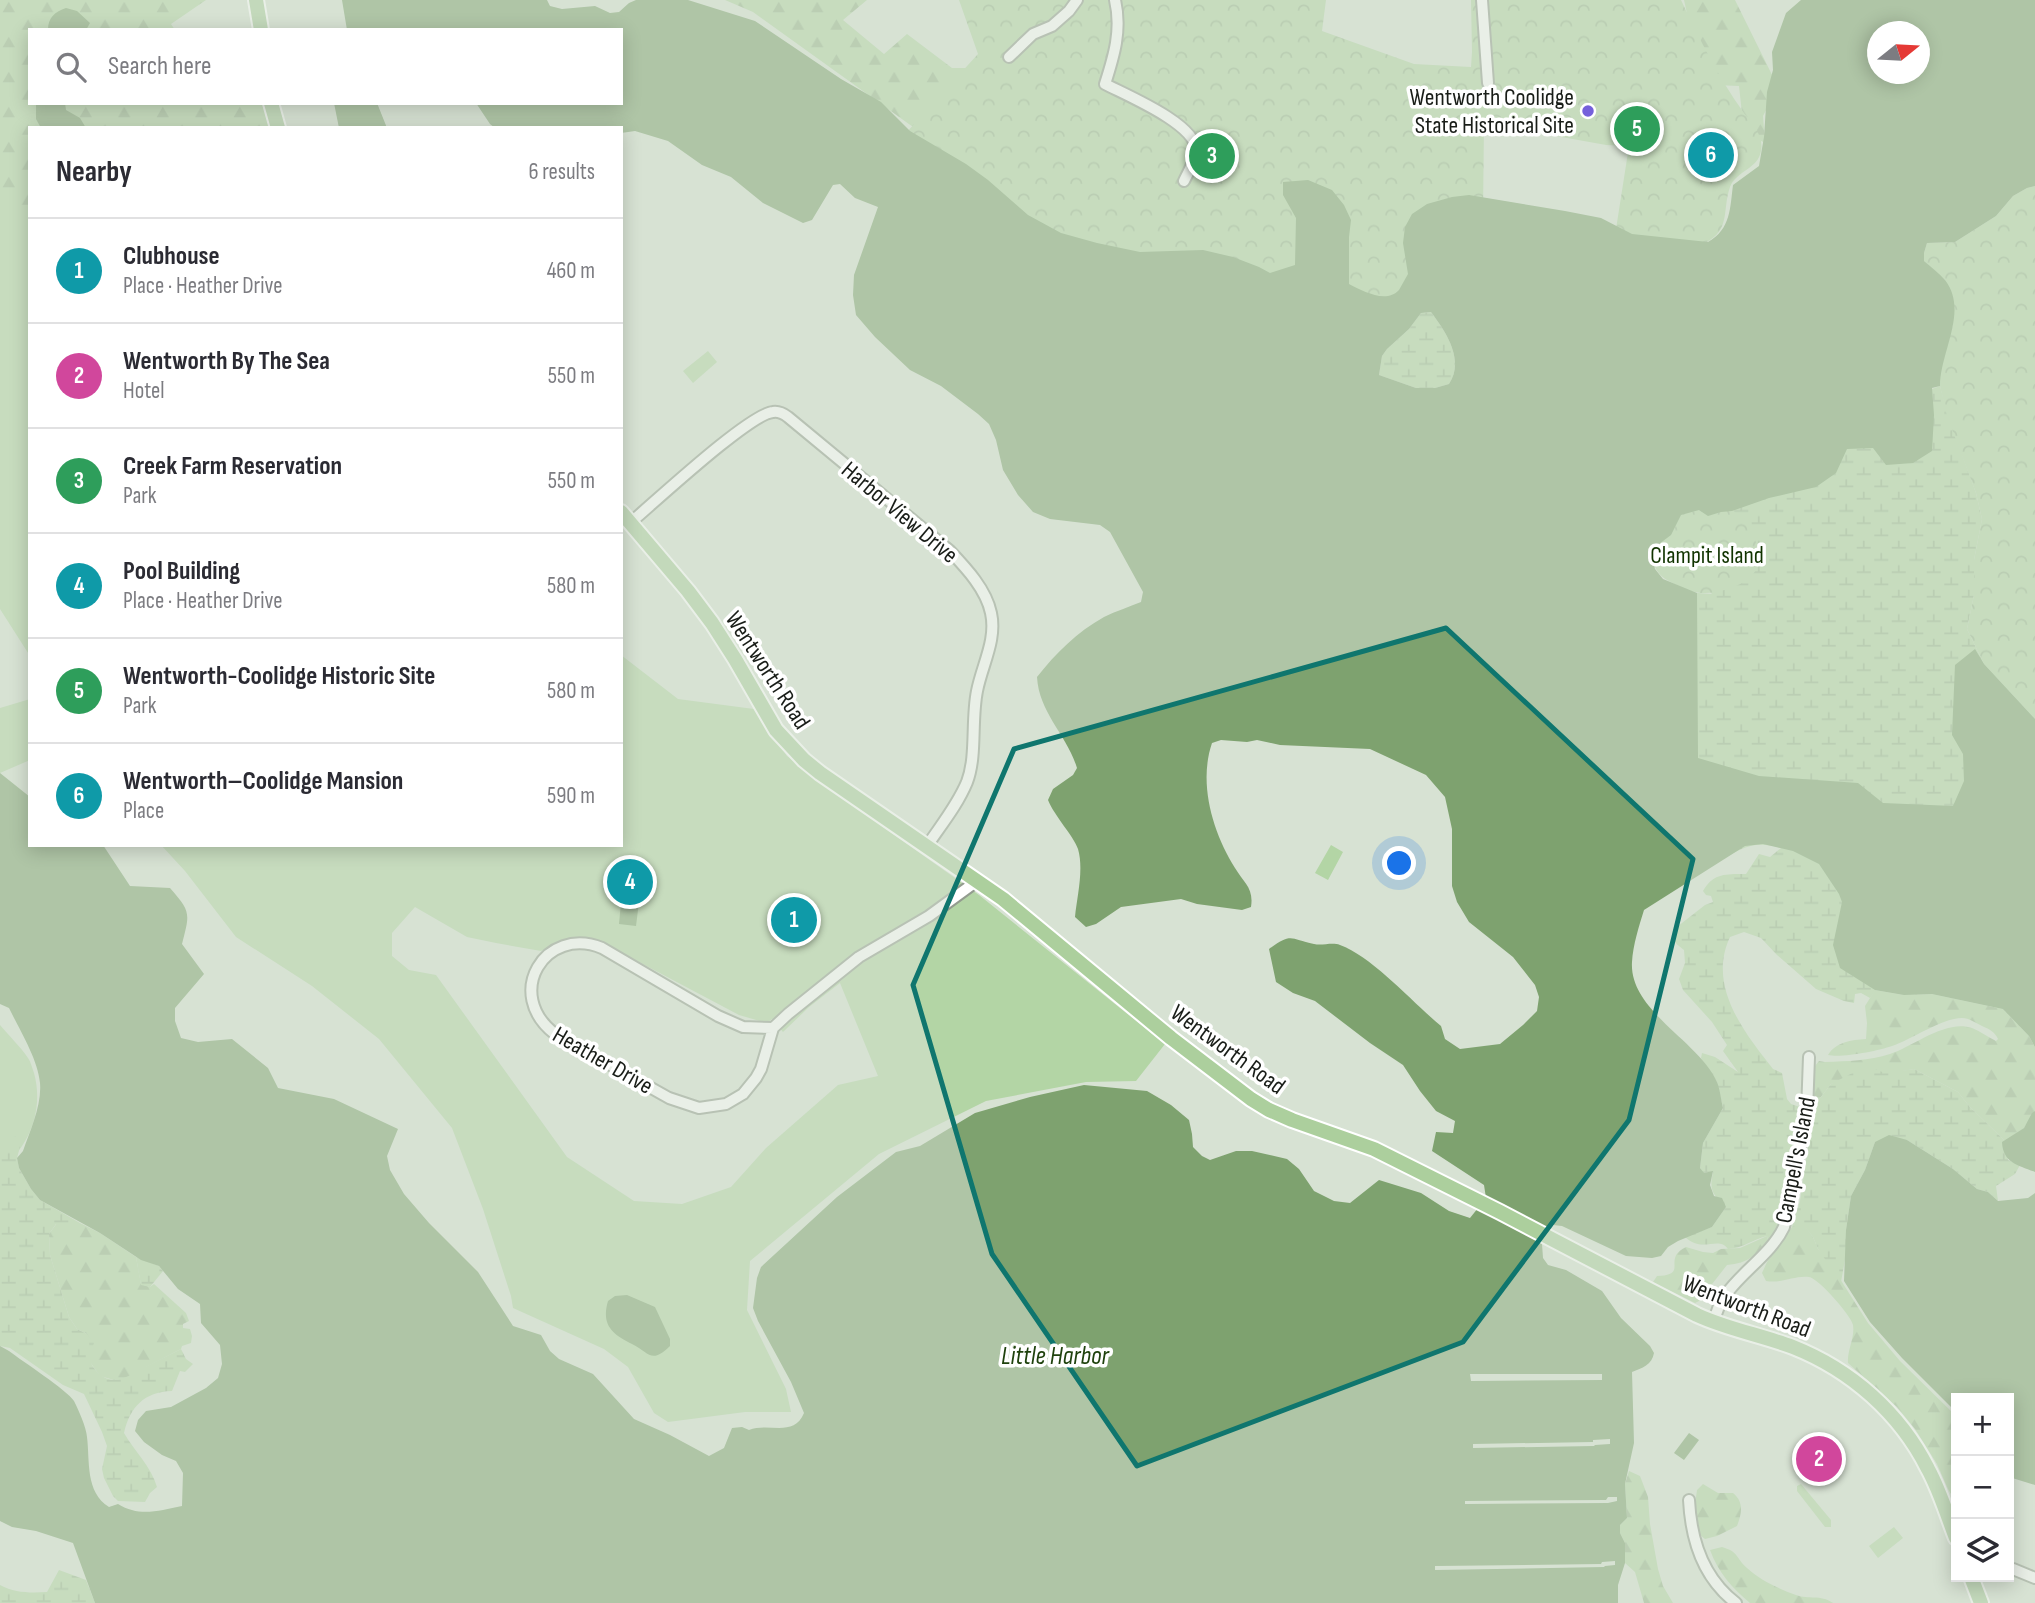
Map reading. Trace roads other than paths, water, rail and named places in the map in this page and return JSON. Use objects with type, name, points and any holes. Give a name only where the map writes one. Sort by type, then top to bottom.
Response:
[{"type":"main road","points":[[257,0],[261,28]]},
{"type":"main road","points":[[272,105],[277,126]]},
{"type":"main road","name":"Wentworth Road","points":[[626,517],[712,623],[776,730],[789,746],[820,773],[1003,899],[1171,1038],[1269,1110],[1374,1149],[1714,1323],[1809,1354],[1845,1374],[1877,1401],[1905,1431],[1927,1466],[1951,1525]]},
{"type":"main road","points":[[1973,1582],[1981,1603]]},
{"type":"street","points":[[1009,57],[1033,34],[1052,26],[1077,0]]},
{"type":"street","points":[[1115,0],[1118,40],[1105,85],[1180,125],[1191,136],[1195,142],[1196,153],[1184,181]]},
{"type":"street","points":[[1482,0],[1488,83]]},
{"type":"street","name":"Harbor View Drive","points":[[626,517],[753,421],[772,412],[788,417],[950,551],[982,591],[991,610],[993,632],[976,693],[968,781],[950,815],[927,846]]},
{"type":"street","points":[[773,1028],[859,957],[946,905],[977,881]]},
{"type":"street","name":"Heather Drive","points":[[579,943],[591,944],[718,1016],[743,1027],[773,1028],[761,1069],[743,1094],[726,1104],[693,1107],[669,1098],[622,1073],[547,1028],[540,1020],[531,1000],[531,982],[539,965],[559,948],[579,943]]},
{"type":"street","name":"Campell's Island","points":[[1714,1323],[1716,1311],[1731,1289],[1778,1240],[1783,1227],[1807,1112],[1809,1057]]},
{"type":"street","points":[[1689,1500],[1693,1531],[1706,1571],[1724,1594],[1736,1603]]},
{"type":"street","points":[[2014,1569],[2035,1578]]},
{"type":"water","name":"Little Harbor","points":[[342,0],[547,0],[550,6],[562,9],[595,6],[610,13],[619,12],[636,0],[688,0],[755,21],[841,79],[881,102],[910,131],[966,164],[1028,215],[1061,233],[1140,252],[1203,250],[1233,257],[1270,273],[1295,265],[1296,218],[1283,195],[1283,182],[1308,180],[1332,190],[1344,205],[1351,220],[1349,284],[1368,293],[1388,296],[1399,290],[1408,274],[1403,243],[1405,227],[1412,214],[1427,204],[1452,197],[1469,195],[1601,218],[1632,234],[1708,242],[1716,237],[1728,217],[1733,185],[1759,166],[1767,92],[1773,70],[1772,52],[1786,13],[1801,0],[2035,0],[2035,186],[2013,196],[1996,216],[1955,242],[1927,243],[1924,253],[1924,261],[1938,272],[1952,292],[1954,305],[1952,332],[1940,386],[1932,388],[1932,451],[1913,463],[1886,465],[1873,448],[1847,449],[1836,473],[1816,487],[1708,516],[1699,510],[1681,515],[1671,535],[1655,547],[1652,555],[1655,569],[1663,579],[1697,593],[1698,758],[1759,776],[1858,783],[1883,803],[1953,806],[1964,781],[1963,754],[1952,735],[1955,665],[1975,649],[1984,664],[2035,719],[2035,1047],[2029,1036],[2003,1009],[1932,994],[1904,995],[1875,990],[1840,968],[1833,945],[1842,902],[1839,894],[1819,864],[1793,851],[1763,844],[1745,846],[1644,910],[1632,962],[1634,980],[1641,996],[1666,1025],[1695,1052],[1717,1082],[1723,1108],[1703,1143],[1700,1168],[1704,1173],[1713,1171],[1710,1185],[1714,1196],[1722,1198],[1726,1207],[1712,1227],[1678,1241],[1668,1247],[1661,1256],[1652,1258],[1626,1256],[1562,1226],[1553,1225],[1542,1244],[1543,1258],[1548,1265],[1566,1270],[1602,1291],[1621,1318],[1654,1353],[1649,1363],[1632,1372],[1634,1443],[1625,1484],[1627,1518],[1620,1525],[1620,1533],[1625,1543],[1625,1563],[1618,1585],[1618,1603],[95,1603],[73,1543],[36,1531],[12,1527],[0,1521],[0,1346],[54,1383],[74,1401],[86,1433],[92,1485],[101,1501],[109,1507],[118,1504],[141,1512],[182,1506],[183,1473],[176,1461],[144,1442],[135,1431],[138,1420],[146,1411],[171,1407],[206,1388],[218,1378],[222,1364],[220,1345],[201,1323],[200,1304],[178,1289],[159,1266],[141,1260],[100,1233],[40,1200],[19,1168],[17,1158],[23,1151],[35,1118],[40,1083],[36,1064],[23,1035],[9,1008],[0,1004],[0,773],[28,795],[28,847],[104,847],[130,886],[170,888],[182,903],[187,919],[182,944],[204,974],[175,1008],[175,1021],[181,1038],[198,1042],[232,1039],[268,1068],[278,1088],[334,1099],[398,1129],[387,1156],[390,1170],[404,1194],[478,1272],[513,1326],[541,1335],[550,1351],[559,1359],[593,1374],[634,1419],[709,1456],[724,1448],[732,1428],[742,1427],[749,1430],[787,1427],[800,1421],[804,1413],[753,1308],[761,1267],[837,1197],[896,1152],[920,1146],[975,1113],[1084,1085],[1147,1091],[1171,1105],[1189,1120],[1193,1147],[1202,1156],[1210,1160],[1236,1151],[1252,1151],[1287,1159],[1299,1169],[1314,1191],[1334,1201],[1350,1203],[1379,1180],[1421,1193],[1449,1211],[1470,1218],[1486,1198],[1484,1185],[1432,1151],[1436,1132],[1453,1133],[1455,1121],[1436,1111],[1403,1065],[1315,1001],[1293,993],[1276,982],[1269,949],[1282,940],[1291,938],[1317,944],[1337,944],[1353,951],[1392,981],[1441,1026],[1445,1039],[1460,1049],[1500,1044],[1537,1011],[1539,997],[1535,985],[1513,957],[1469,922],[1457,902],[1452,886],[1452,829],[1445,797],[1426,775],[1370,749],[1280,745],[1257,740],[1221,740],[1212,743],[1207,775],[1210,808],[1227,854],[1250,890],[1251,907],[1242,910],[1181,899],[1121,907],[1096,924],[1086,927],[1075,917],[1080,874],[1078,849],[1048,800],[1053,789],[1073,775],[1077,768],[1043,702],[1037,677],[1076,636],[1104,617],[1141,602],[1143,592],[1110,532],[1100,525],[1050,519],[1033,512],[1018,495],[1003,470],[989,424],[941,386],[910,370],[856,315],[854,275],[878,207],[855,198],[840,184],[833,185],[812,220],[803,223],[763,203],[731,177],[702,165],[668,141],[635,131],[623,133],[623,126],[492,126],[477,105],[623,105],[623,28],[347,28]],"holes":[[[1431,312],[1448,337],[1455,365],[1449,384],[1435,388],[1416,388],[1379,375],[1382,356],[1421,313]]]},
{"type":"water","points":[[66,8],[77,11],[90,23],[87,28],[48,28],[49,22],[59,11]]},
{"type":"water","points":[[36,105],[65,105],[66,110],[80,118],[85,126],[40,126],[36,119]]},
{"type":"water","points":[[334,105],[378,105],[386,126],[339,126]]},
{"type":"water","points":[[622,892],[640,894],[636,926],[619,924]]},
{"type":"water","points":[[2035,1111],[2035,1172],[2008,1159],[2002,1142],[2024,1128]]},
{"type":"water","points":[[1889,1135],[1907,1140],[1998,1201],[2028,1198],[2035,1193],[2035,1485],[2014,1479],[2014,1393],[1951,1393],[1951,1407],[1870,1322],[1844,1281],[1846,1230],[1851,1196],[1865,1170],[1875,1142]]},
{"type":"water","points":[[627,1295],[655,1307],[670,1339],[670,1346],[664,1352],[650,1355],[610,1328],[606,1316],[608,1301],[615,1296]]},
{"type":"water","points":[[1689,1433],[1699,1440],[1684,1460],[1674,1453]]},
{"type":"place","name":"Wentworth Coolidge State Historical Site","points":[[1588,111]]},
{"type":"place","name":"Wentworth-Coolidge Historic Site","points":[[1637,129]]},
{"type":"place","name":"Wentworth–Coolidge Mansion","points":[[1711,155]]},
{"type":"place","name":"Creek Farm Reservation","points":[[1212,156]]},
{"type":"place","name":"Pool Building","points":[[630,882]]},
{"type":"place","name":"Clubhouse","points":[[794,920]]},
{"type":"place","name":"Wentworth By The Sea","points":[[1819,1459]]},
{"type":"park label","name":"Clampit Island","points":[[1707,555]]}]
